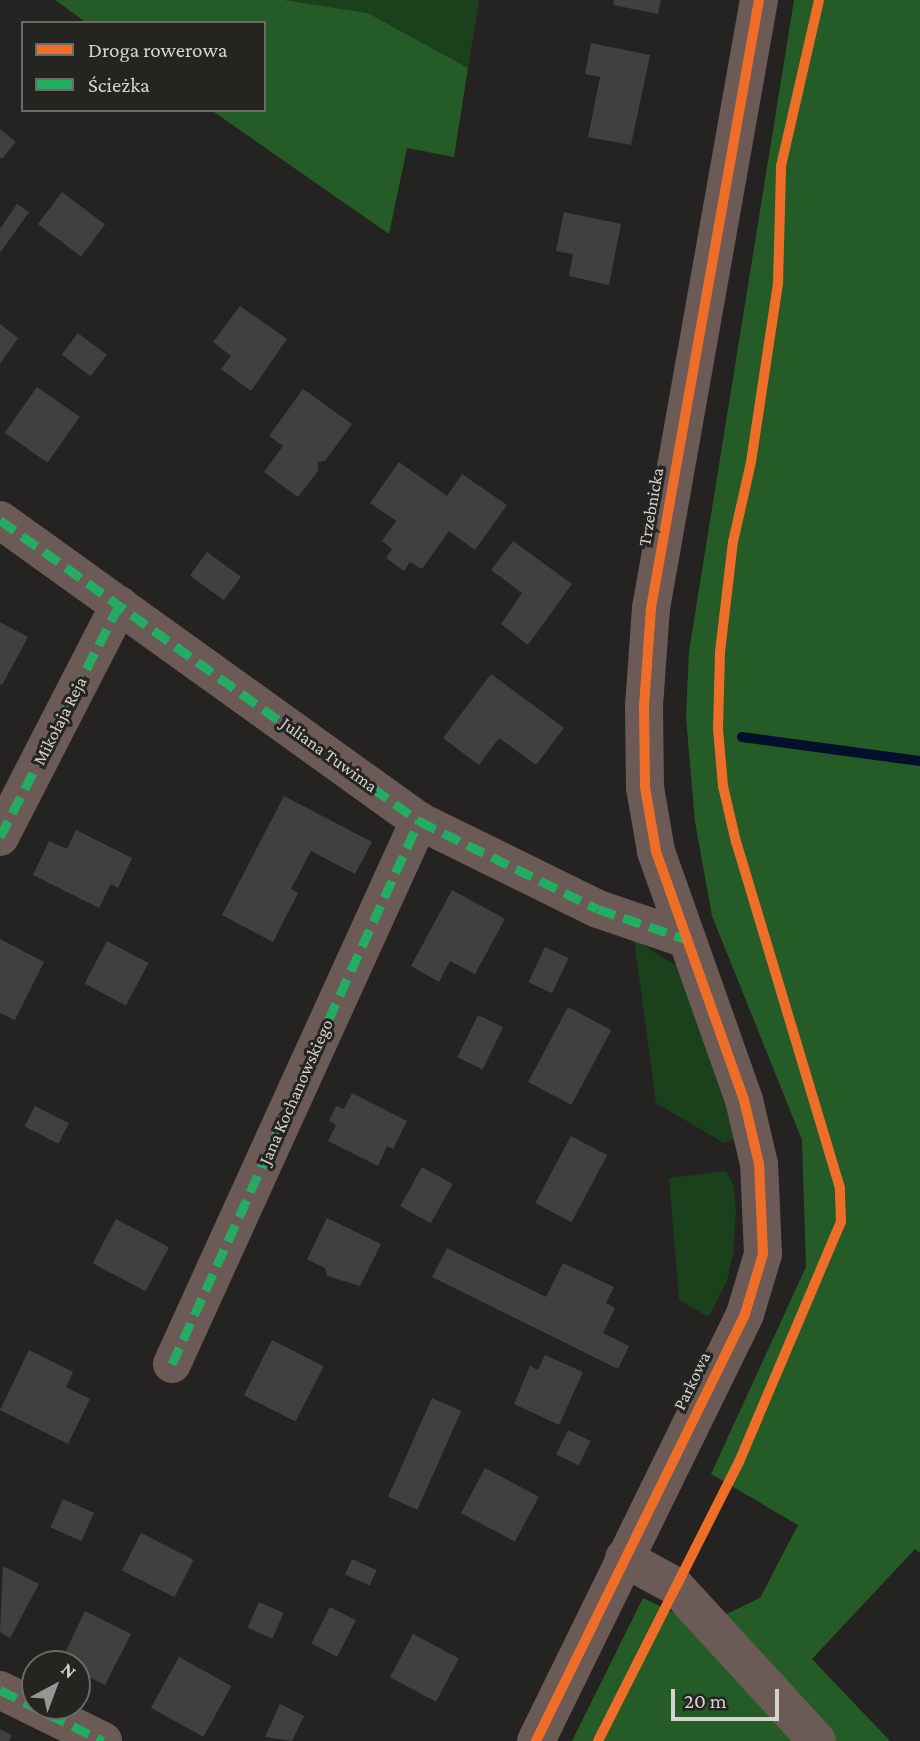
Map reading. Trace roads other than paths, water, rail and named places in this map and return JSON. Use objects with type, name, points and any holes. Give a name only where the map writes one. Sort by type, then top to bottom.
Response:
[{"type":"street","name":"Trzebnicka","points":[[714,1015],[656,851],[645,787],[645,661],[650,608],[759,0]]},
{"type":"street","name":"Juliana Tuwima","points":[[0,520],[419,821],[598,909],[686,939]]},
{"type":"street","name":"Mikołaja Reja","points":[[0,837],[119,604]]},
{"type":"street","name":"Jana Kochanowskiego","points":[[172,1364],[419,821]]},
{"type":"street","name":"Parkowa","points":[[536,1741],[745,1314],[763,1254],[759,1164],[744,1100],[714,1015]]},
{"type":"street","points":[[624,1558],[675,1586],[817,1741]]},
{"type":"street","points":[[0,1690],[103,1741]]},
{"type":"waterway","points":[[742,737],[920,761]]}]
